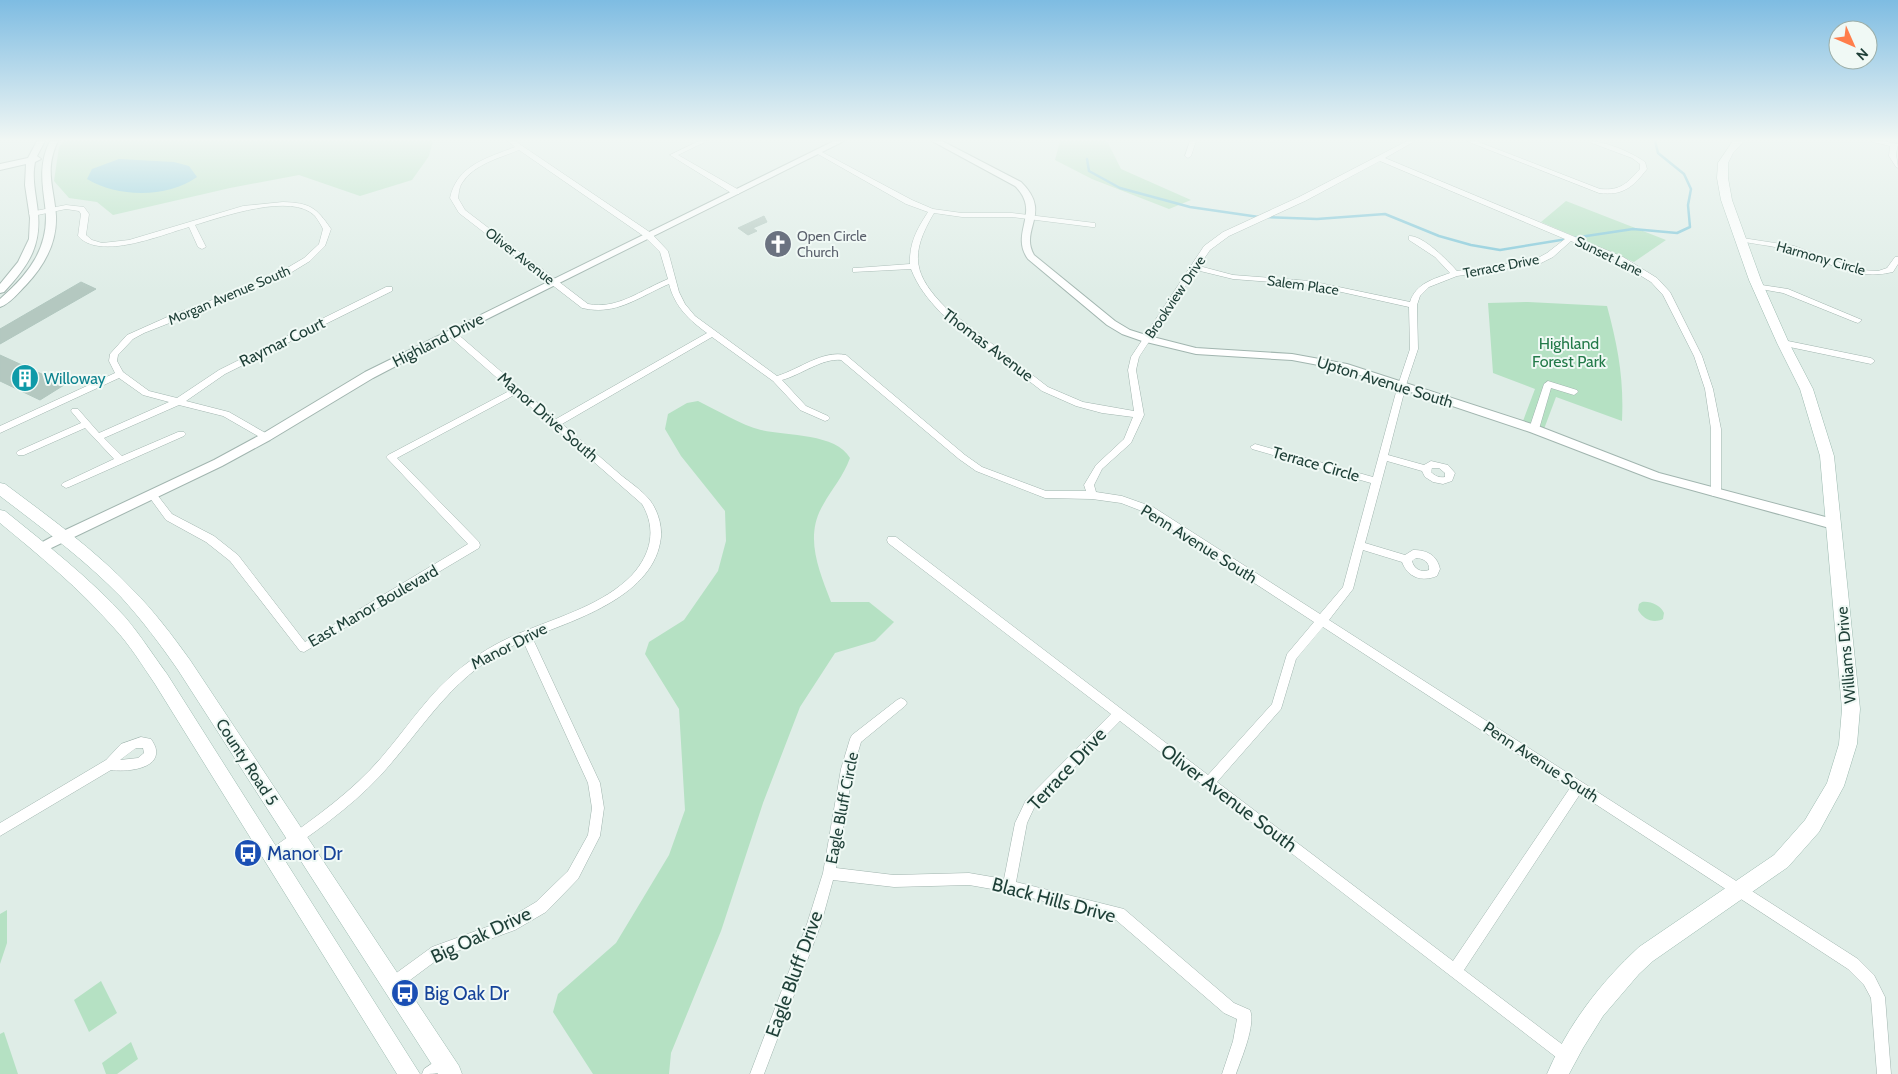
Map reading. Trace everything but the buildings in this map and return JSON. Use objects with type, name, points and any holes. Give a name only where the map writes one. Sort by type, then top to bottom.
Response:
[{"type":"main road","name":"Williams Drive","points":[[1562,1065],[1582,1028],[1609,990],[1633,965],[1646,954],[1740,891],[1781,860],[1812,826],[1835,786],[1848,744],[1851,709],[1826,456],[1818,421],[1803,380],[1783,343],[1738,238],[1725,191]]},
{"type":"main road","name":"County Road 5","points":[[0,488],[63,536],[123,589],[163,636],[184,665],[393,984],[441,1070]]},
{"type":"main road","name":"County Road 5","points":[[0,515],[78,579],[121,624],[140,649],[409,1074]]},
{"type":"street","points":[[1,298],[31,248],[35,231],[29,191]]},
{"type":"street","points":[[1,298],[38,264],[48,245],[51,228],[47,191]]},
{"type":"street","name":"Oliver Avenue","points":[[455,191],[454,198],[462,211],[585,306],[594,309],[605,309],[620,305],[673,280]]},
{"type":"street","points":[[584,191],[648,235],[664,251],[675,292],[681,305],[692,318],[776,379],[803,408],[825,418]]},
{"type":"street","points":[[890,191],[910,202],[932,210],[962,215],[1031,217],[1092,225]]},
{"type":"street","name":"Upton Avenue South","points":[[1025,191],[1031,198],[1032,206],[1025,243],[1034,261],[1111,323],[1126,332],[1146,339],[1196,351],[1319,361],[1347,367],[1534,429],[1656,476],[1716,494],[1833,524]]},
{"type":"street","name":"Brookview Drive","points":[[1139,415],[1132,370],[1135,357],[1207,248],[1226,234],[1315,191]]},
{"type":"street","name":"Sunset Lane","points":[[1458,191],[1636,266],[1654,280],[1667,294],[1698,356],[1709,389],[1716,429],[1716,494]]},
{"type":"street","points":[[1604,191],[1613,193],[1622,191]]},
{"type":"street","name":"Highland Drive","points":[[42,548],[63,536],[218,463],[266,437],[369,375],[451,332],[736,192]]},
{"type":"street","name":"Morgan Avenue South","points":[[32,214],[66,207],[81,209],[85,214],[82,236],[89,242],[102,245],[130,242],[246,208],[282,204],[300,206],[314,211],[323,218],[327,228],[325,237],[319,248],[307,260],[269,281],[182,314],[130,337],[114,354],[113,361],[120,374]]},
{"type":"street","name":"Thomas Avenue","points":[[932,210],[916,236],[913,251],[914,266],[923,288],[939,308],[1045,389],[1063,399],[1084,407],[1139,415]]},
{"type":"street","points":[[191,224],[202,247]]},
{"type":"street","name":"Terrace Drive","points":[[1412,238],[1438,255],[1455,274]]},
{"type":"street","name":"Terrace Drive","points":[[1413,305],[1416,295],[1426,285],[1455,274],[1536,262],[1550,255],[1570,238]]},
{"type":"street","name":"Harmony Circle","points":[[1738,238],[1791,248],[1859,272],[1878,273],[1890,270],[1898,259]]},
{"type":"street","points":[[856,270],[914,266]]},
{"type":"street","name":"Salem Place","points":[[1193,267],[1233,277],[1310,283],[1413,305]]},
{"type":"street","points":[[1758,286],[1785,291],[1858,320]]},
{"type":"street","name":"Raymar Court","points":[[98,436],[178,401],[222,372],[389,289]]},
{"type":"street","points":[[1209,783],[1277,706],[1291,657],[1348,589],[1382,456],[1414,349],[1413,305]]},
{"type":"street","name":"Manor Drive South","points":[[451,332],[645,501]]},
{"type":"street","points":[[556,423],[713,333]]},
{"type":"street","points":[[1783,343],[1871,361]]},
{"type":"street","name":"Penn Avenue South","points":[[776,379],[801,370],[824,357],[834,356],[843,358],[979,469],[1045,494],[1092,495],[1122,500],[1150,510],[1853,964],[1869,980],[1878,997],[1884,1074]]},
{"type":"street","points":[[0,430],[120,374],[146,393],[226,414],[266,437]]},
{"type":"street","points":[[1534,429],[1548,384],[1574,392]]},
{"type":"street","name":"East Manor Boulevard","points":[[152,494],[169,517],[210,539],[234,558],[304,648],[475,545],[391,457],[517,390]]},
{"type":"street","points":[[75,411],[121,460]]},
{"type":"street","points":[[1092,495],[1089,485],[1099,467],[1128,441],[1139,415]]},
{"type":"street","points":[[21,453],[87,424]]},
{"type":"street","points":[[66,485],[181,434]]},
{"type":"street","name":"Terrace Circle","points":[[1255,447],[1376,481]]},
{"type":"street","points":[[1382,456],[1426,469]]},
{"type":"street","name":"Manor Drive","points":[[271,856],[327,816],[360,789],[463,670],[489,653],[604,600],[626,587],[649,560],[658,534],[654,516],[645,501]]},
{"type":"street","name":"Oliver Avenue South","points":[[892,540],[1455,971],[1562,1065]]},
{"type":"street","points":[[1360,545],[1407,560]]},
{"type":"street","name":"Big Oak Drive","points":[[393,984],[437,952],[510,925],[541,907],[573,875],[594,836],[598,808],[594,783],[526,636]]},
{"type":"street","name":"Eagle Bluff Circle","points":[[829,874],[847,769],[856,739],[901,703]]},
{"type":"street","name":"Terrace Drive","points":[[1009,886],[1021,823],[1030,804],[1119,714]]},
{"type":"street","points":[[0,830],[110,764]]},
{"type":"street","points":[[1455,971],[1578,786]]},
{"type":"street","name":"Black Hills Drive","points":[[829,874],[894,881],[969,879],[1009,886],[1119,914],[1229,1008],[1245,1015],[1240,1041],[1229,1074]]},
{"type":"street","name":"Eagle Bluff Drive","points":[[758,1074],[814,924],[829,874]]},
{"type":"green space","points":[[63,191],[216,191],[113,215],[97,202],[69,198]]},
{"type":"green space","points":[[346,191],[376,191],[360,196]]},
{"type":"green space","points":[[1123,191],[1171,191],[1191,200],[1169,209]]},
{"type":"green space","points":[[1566,201],[1666,240],[1634,262],[1541,222]]},
{"type":"green space","name":"Highland Forest Park","points":[[1528,302],[1607,306],[1619,363],[1622,391],[1622,421],[1556,397],[1544,429],[1523,421],[1535,389],[1493,373],[1488,303]]},
{"type":"green space","points":[[698,401],[753,428],[810,437],[834,444],[843,450],[850,458],[817,517],[814,541],[818,566],[831,602],[869,602],[894,622],[875,641],[835,653],[800,707],[763,803],[721,931],[671,1053],[669,1074],[593,1074],[553,1012],[558,994],[616,943],[669,855],[685,810],[679,709],[645,654],[649,642],[684,620],[718,571],[726,541],[725,511],[681,456],[665,429],[668,414],[687,403]]},
{"type":"green space","points":[[1642,602],[1658,606],[1664,613],[1663,619],[1652,621],[1643,616],[1638,610],[1639,604]]},
{"type":"green space","points":[[7,910],[7,943],[0,964],[0,914]]},
{"type":"green space","points":[[101,981],[117,1013],[89,1032],[74,1000]]},
{"type":"green space","points":[[4,1032],[18,1074],[0,1074],[0,1034]]},
{"type":"green space","points":[[131,1042],[138,1059],[117,1074],[106,1074],[102,1063]]},
{"type":"water","points":[[121,191],[162,191],[143,193]]},
{"type":"waterway","points":[[1131,191],[1190,207],[1259,217]]},
{"type":"waterway","points":[[1573,238],[1633,229],[1677,233],[1690,227],[1688,205],[1691,191]]},
{"type":"waterway","points":[[1265,217],[1317,219],[1385,214],[1439,236],[1471,245],[1500,250],[1567,239]]},
{"type":"place","name":"Open Circle Church","points":[[778,244]]},
{"type":"place","name":"Willoway","points":[[25,378]]},
{"type":"place","name":"Manor Dr","points":[[248,853]]},
{"type":"place","name":"Big Oak Dr","points":[[405,993]]}]
